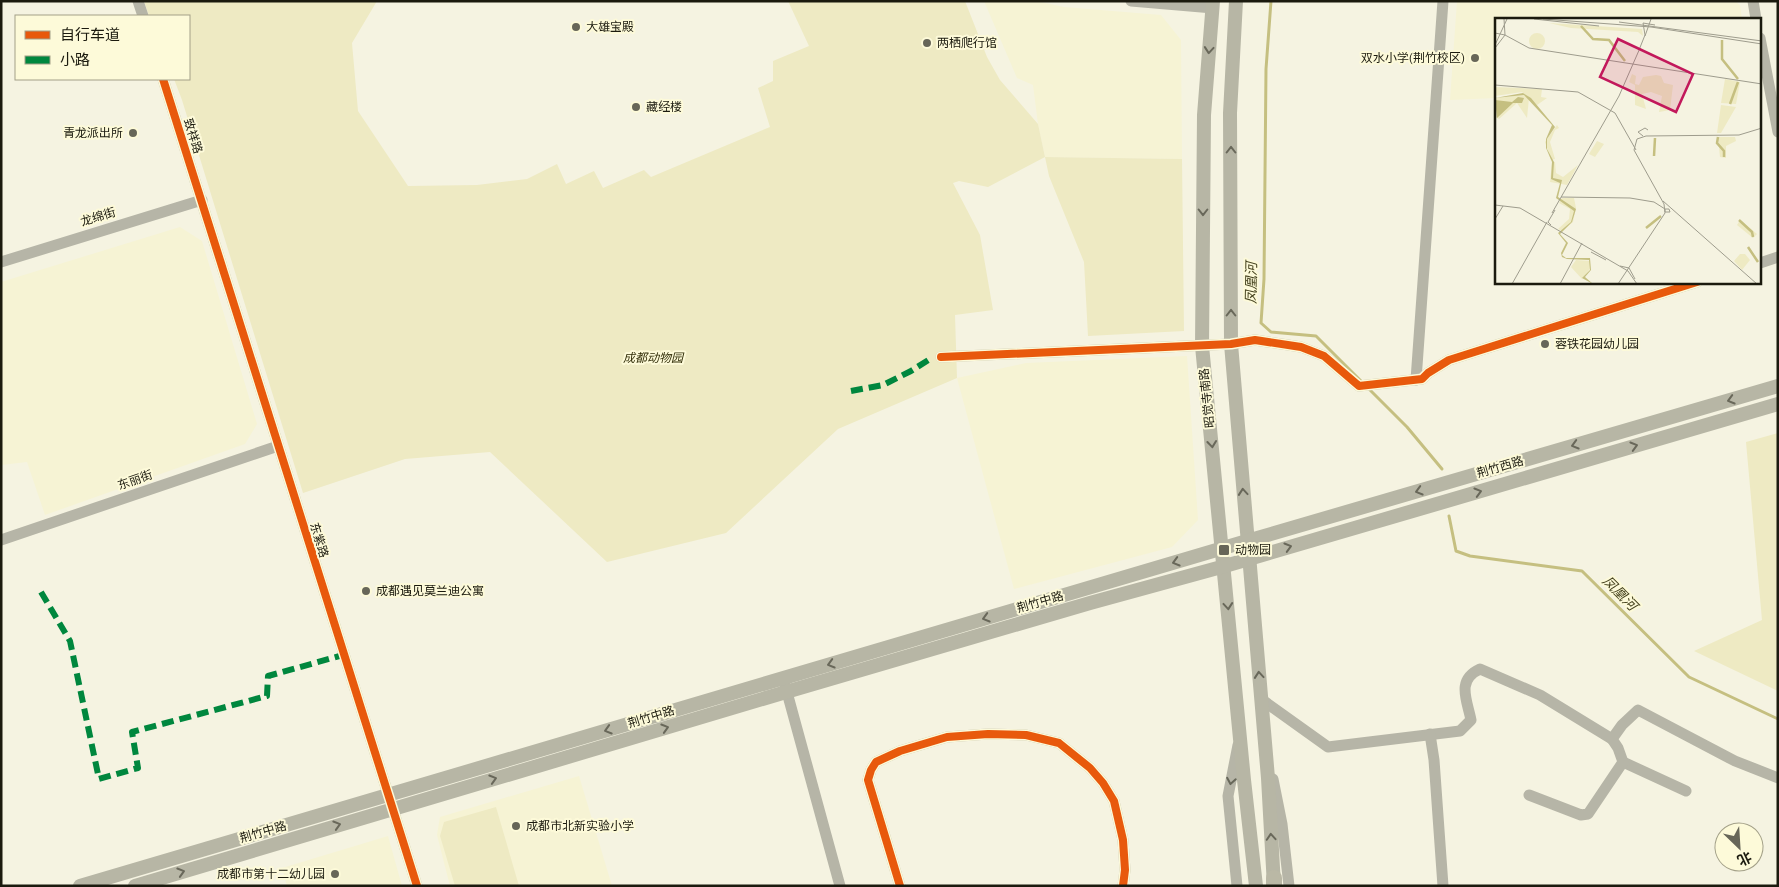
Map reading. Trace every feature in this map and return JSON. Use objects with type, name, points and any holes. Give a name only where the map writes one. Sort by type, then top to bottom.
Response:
[{"type":"main road","points":[[1236,1],[1230,113],[1231,344],[1264,735],[1274,883]]},
{"type":"main road","name":"昭觉寺南路","points":[[1213,4],[1204,115],[1202,346],[1256,886]]},
{"type":"main road","name":"荆竹西路","points":[[1223,548],[1778,386]]},
{"type":"main road","name":"荆竹西路","points":[[1225,566],[1778,404]]},
{"type":"main road","name":"荆竹中路","points":[[80,886],[391,802],[784,685],[1223,548]]},
{"type":"main road","name":"荆竹中路","points":[[784,685],[1225,566]]},
{"type":"main road","name":"荆竹中路","points":[[135,886],[391,802]]},
{"type":"street","points":[[138,1],[143,15]]},
{"type":"street","points":[[1131,1],[1213,4]]},
{"type":"street","points":[[1416,380],[1444,1]]},
{"type":"street","points":[[1753,1],[1756,18]]},
{"type":"street","points":[[1762,48],[1778,132]]},
{"type":"street","name":"致祥路","points":[[163,80],[202,200]]},
{"type":"street","name":"龙绵街","points":[[1,262],[202,200]]},
{"type":"street","name":"东紫路","points":[[202,200],[417,886]]},
{"type":"street","points":[[1762,262],[1778,257]]},
{"type":"street","points":[[941,357],[1202,346],[1255,340],[1301,347],[1324,356],[1359,386],[1422,379],[1449,360],[1691,284]]},
{"type":"street","name":"东丽街","points":[[1,540],[278,446]]},
{"type":"street","points":[[1261,699],[1328,747],[1460,731],[1471,720],[1464,685],[1470,674],[1480,669],[1540,695],[1612,739],[1618,748],[1623,762],[1686,791]]},
{"type":"street","points":[[784,685],[840,886]]},
{"type":"street","points":[[1612,739],[1622,725],[1638,710],[1735,761],[1778,778]]},
{"type":"street","points":[[1238,886],[1228,796],[1240,733]]},
{"type":"street","points":[[900,886],[868,780],[871,770],[876,762],[900,751],[947,737],[988,734],[1026,735],[1059,743],[1104,782],[1114,800],[1123,840],[1125,870],[1123,886]]},
{"type":"street","points":[[1430,734],[1434,760],[1443,886]]},
{"type":"street","points":[[1264,735],[1282,824],[1289,886]]},
{"type":"street","points":[[1529,795],[1581,816],[1588,814],[1623,762]]},
{"type":"shaded area","points":[[984,1],[1036,1],[1064,7],[1161,15],[1181,40],[1182,159],[1045,157],[1033,85],[1017,78]]},
{"type":"shaded area","name":"双水小学(荆竹校区)","points":[[1457,1],[1735,1],[1740,5],[1742,18],[1495,18],[1495,98],[1450,100]]},
{"type":"shaded area","points":[[180,227],[202,241],[257,424],[245,444],[45,515],[27,462],[1,465],[1,282]]},
{"type":"shaded area","points":[[1187,356],[1198,520],[1172,547],[1014,589],[957,378],[1026,363]]},
{"type":"shaded area","name":"成都市北新实验小学","points":[[579,776],[612,886],[450,886],[437,835],[440,817]]},
{"type":"shaded area","points":[[388,836],[402,886],[287,886],[282,868]]},
{"type":"green space","name":"成都动物园","points":[[144,1],[377,1],[352,43],[358,111],[408,186],[477,185],[527,179],[557,164],[566,184],[594,171],[603,188],[644,170],[651,177],[770,127],[758,88],[773,81],[773,61],[809,46],[788,1],[965,1],[987,57],[1000,80],[1038,124],[1045,157],[988,187],[959,181],[953,183],[980,235],[993,310],[955,315],[957,378],[838,429],[726,533],[607,562],[490,452],[405,459],[303,493],[174,80],[190,80],[190,15],[149,15]]},
{"type":"green space","points":[[1045,157],[1182,159],[1184,331],[1088,336],[1084,262],[1049,176]]},
{"type":"green space","points":[[1778,433],[1778,691],[1694,651],[1762,620],[1746,442]]},
{"type":"green space","points":[[496,807],[519,886],[455,886],[440,836],[444,822]]},
{"type":"waterway","name":"凤凰河","points":[[1271,1],[1266,69],[1264,279],[1261,323],[1271,332],[1316,336],[1362,382]]},
{"type":"waterway","name":"凤凰河","points":[[1368,388],[1407,427],[1442,469]]},
{"type":"waterway","name":"凤凰河","points":[[1449,516],[1456,551],[1470,556],[1582,571],[1689,677],[1778,719]]},
{"type":"marked path","points":[[851,391],[883,385],[930,359]]},
{"type":"marked path","points":[[41,592],[70,641],[99,779],[138,768],[132,732],[267,696],[268,676],[343,655]]},
{"type":"cycle path","points":[[163,80],[417,886]]},
{"type":"cycle path","points":[[941,357],[1231,344],[1255,340],[1301,347],[1324,356],[1359,386],[1422,379],[1449,360],[1691,284]]},
{"type":"cycle path","points":[[900,886],[868,780],[871,770],[876,762],[900,751],[947,737],[988,734],[1026,735],[1059,743],[1090,768],[1103,783],[1114,801],[1123,840],[1125,870],[1123,886]]},
{"type":"place","name":"大雄宝殿","points":[[576,27]]},
{"type":"place","name":"两栖爬行馆","points":[[927,43]]},
{"type":"place","name":"双水小学(荆竹校区)","points":[[1475,58]]},
{"type":"place","name":"藏经楼","points":[[636,107]]},
{"type":"place","name":"青龙派出所","points":[[133,133]]},
{"type":"place","name":"蓉铁花园幼儿园","points":[[1545,344]]},
{"type":"place","name":"动物园","points":[[1224,550]]},
{"type":"place","name":"成都遇见莫兰迪公寓","points":[[366,591]]},
{"type":"place","name":"成都市北新实验小学","points":[[516,826]]},
{"type":"place","name":"成都市第十二幼儿园","points":[[335,874]]}]
